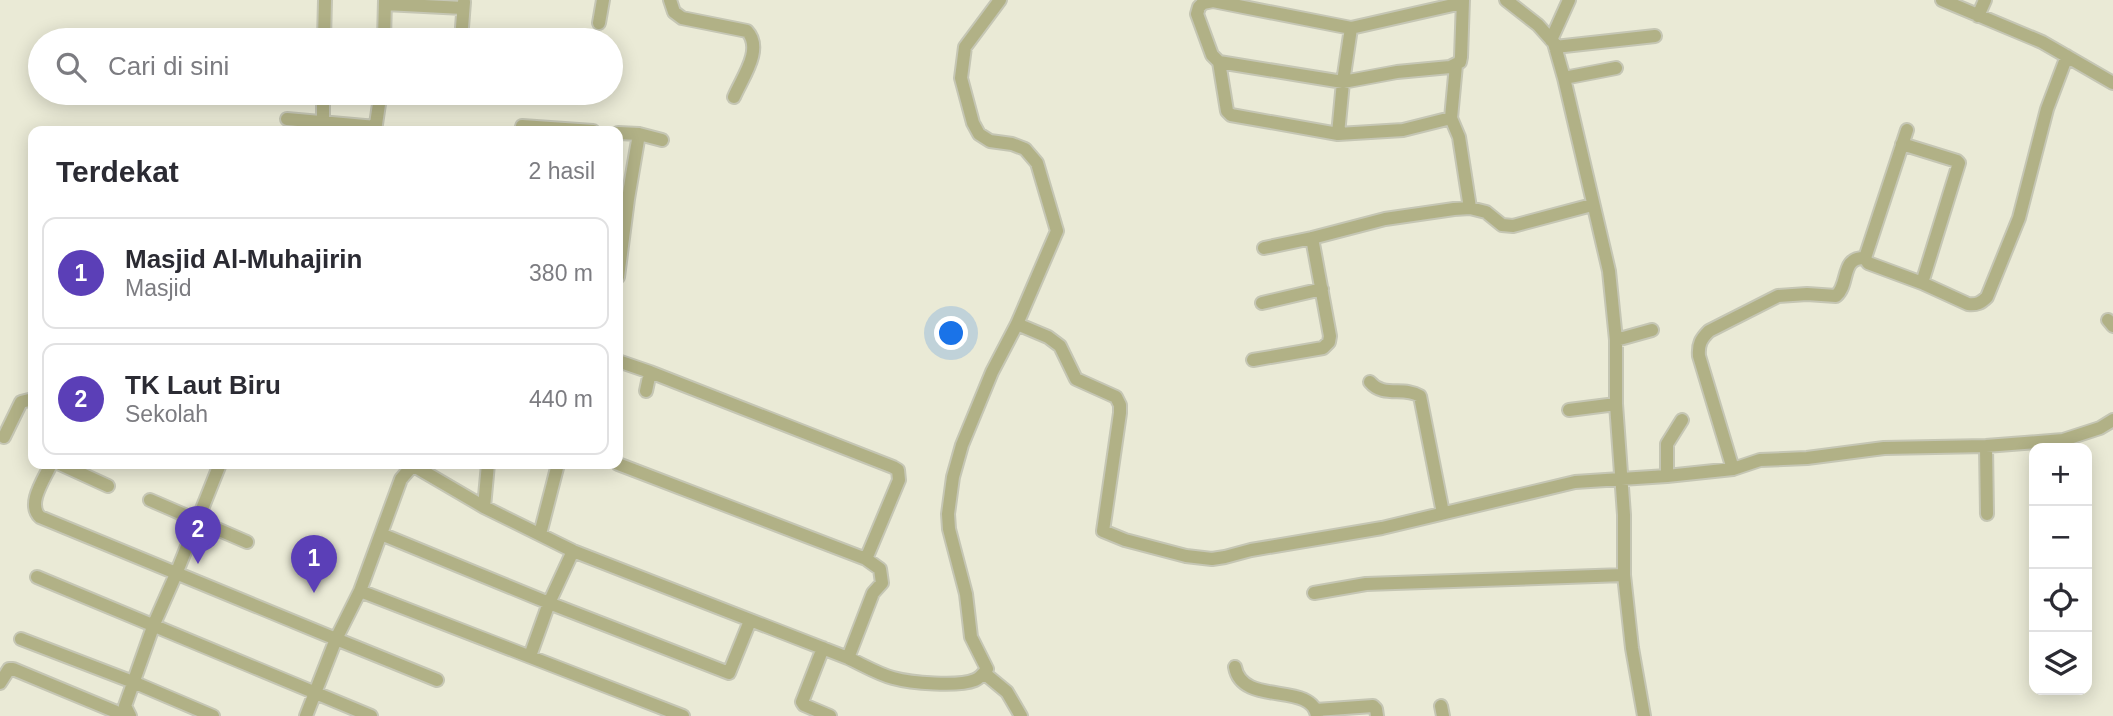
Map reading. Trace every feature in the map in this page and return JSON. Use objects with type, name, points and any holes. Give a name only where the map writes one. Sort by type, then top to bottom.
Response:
[{"type":"street","points":[[324,28],[325,0]]},
{"type":"street","points":[[599,23],[603,0]]},
{"type":"street","points":[[670,0],[674,12],[682,18],[747,31],[752,36],[754,50],[734,97]]},
{"type":"street","points":[[421,469],[484,507],[573,551],[848,658],[890,677],[915,682],[976,680],[987,669],[971,637],[966,594],[952,546],[948,514],[953,477],[962,445],[992,372],[1017,324],[1057,231],[1037,163],[1025,149],[990,141],[979,134],[973,123],[961,78],[965,47],[1000,0]]},
{"type":"street","points":[[1506,0],[1538,25],[1553,44],[1564,78],[1609,271],[1616,340],[1616,404],[1624,515],[1624,575],[1644,716]]},
{"type":"street","points":[[1553,44],[1569,0]]},
{"type":"street","points":[[1942,0],[2042,42],[2113,83]]},
{"type":"street","points":[[1978,16],[1985,0]]},
{"type":"street","points":[[1451,118],[1403,130],[1338,134],[1231,115],[1227,111],[1219,62],[1212,55],[1197,14],[1199,7],[1213,1],[1351,28],[1463,2],[1461,57],[1456,65],[1451,118],[1459,137],[1470,208]]},
{"type":"street","points":[[384,28],[385,2],[464,4],[462,28]]},
{"type":"street","points":[[1338,134],[1351,28]]},
{"type":"street","points":[[1553,44],[1654,36]]},
{"type":"street","points":[[1907,130],[1865,258],[1868,263],[1975,305],[1987,297],[2020,218],[2047,109],[2067,56]]},
{"type":"street","points":[[1219,62],[1343,82],[1456,65]]},
{"type":"street","points":[[1564,78],[1616,68]]},
{"type":"street","points":[[323,105],[323,122]]},
{"type":"street","points":[[376,126],[379,105]]},
{"type":"street","points":[[287,119],[353,126]]},
{"type":"street","points":[[623,133],[662,140]]},
{"type":"street","points":[[623,199],[639,134]]},
{"type":"street","points":[[1902,144],[1959,163],[1922,283]]},
{"type":"street","points":[[1264,248],[1385,219],[1470,208],[1486,212],[1502,225],[1513,226],[1592,205]]},
{"type":"street","points":[[1253,360],[1327,346],[1330,336],[1312,238]]},
{"type":"street","points":[[1732,469],[1699,356],[1698,345],[1702,338],[1709,331],[1778,296],[1836,296],[1842,291],[1850,262],[1865,258]]},
{"type":"street","points":[[1262,303],[1322,289]]},
{"type":"street","points":[[1017,324],[1048,337],[1060,346],[1076,379],[1116,397],[1120,405],[1102,528],[1105,533],[1185,556],[1212,559],[1382,528],[1575,482],[1667,477],[1732,469],[1760,460],[1807,458],[1884,448],[1986,446],[2063,440],[2070,443],[2113,420]]},
{"type":"street","points":[[1616,340],[1651,330]]},
{"type":"street","points":[[623,363],[898,470],[899,480],[866,559]]},
{"type":"street","points":[[646,391],[650,372]]},
{"type":"street","points":[[1370,382],[1378,390],[1410,391],[1420,396],[1443,513]]},
{"type":"street","points":[[4,437],[21,402],[28,400]]},
{"type":"street","points":[[1569,410],[1616,404]]},
{"type":"street","points":[[1667,477],[1667,444],[1682,420]]},
{"type":"street","points":[[1986,446],[1987,514]]},
{"type":"street","points":[[623,466],[866,559],[880,569],[882,583],[873,593],[848,658]]},
{"type":"street","points":[[49,469],[34,505],[36,514],[437,680]]},
{"type":"street","points":[[71,469],[108,486]]},
{"type":"street","points":[[128,716],[125,706],[133,682],[215,469]]},
{"type":"street","points":[[306,716],[336,639],[360,591],[401,479],[410,469]]},
{"type":"street","points":[[484,507],[488,469]]},
{"type":"street","points":[[540,534],[557,469]]},
{"type":"street","points":[[150,500],[247,542]]},
{"type":"street","points":[[381,534],[729,673],[750,621]]},
{"type":"street","points":[[530,656],[549,603],[573,551]]},
{"type":"street","points":[[1314,593],[1366,583],[1624,575]]},
{"type":"street","points":[[37,577],[371,716]]},
{"type":"street","points":[[360,591],[683,716]]},
{"type":"street","points":[[21,639],[213,716]]},
{"type":"street","points":[[823,649],[802,704],[830,716]]},
{"type":"street","points":[[1235,667],[1242,684],[1303,700],[1312,704],[1317,713],[1373,706],[1377,716]]},
{"type":"street","points":[[0,683],[9,669],[13,669],[128,716]]},
{"type":"street","points":[[984,673],[1007,692],[1021,716]]},
{"type":"place","name":"TK Laut Biru","points":[[198,564]]},
{"type":"place","name":"Masjid Al-Muhajirin","points":[[314,593]]}]
